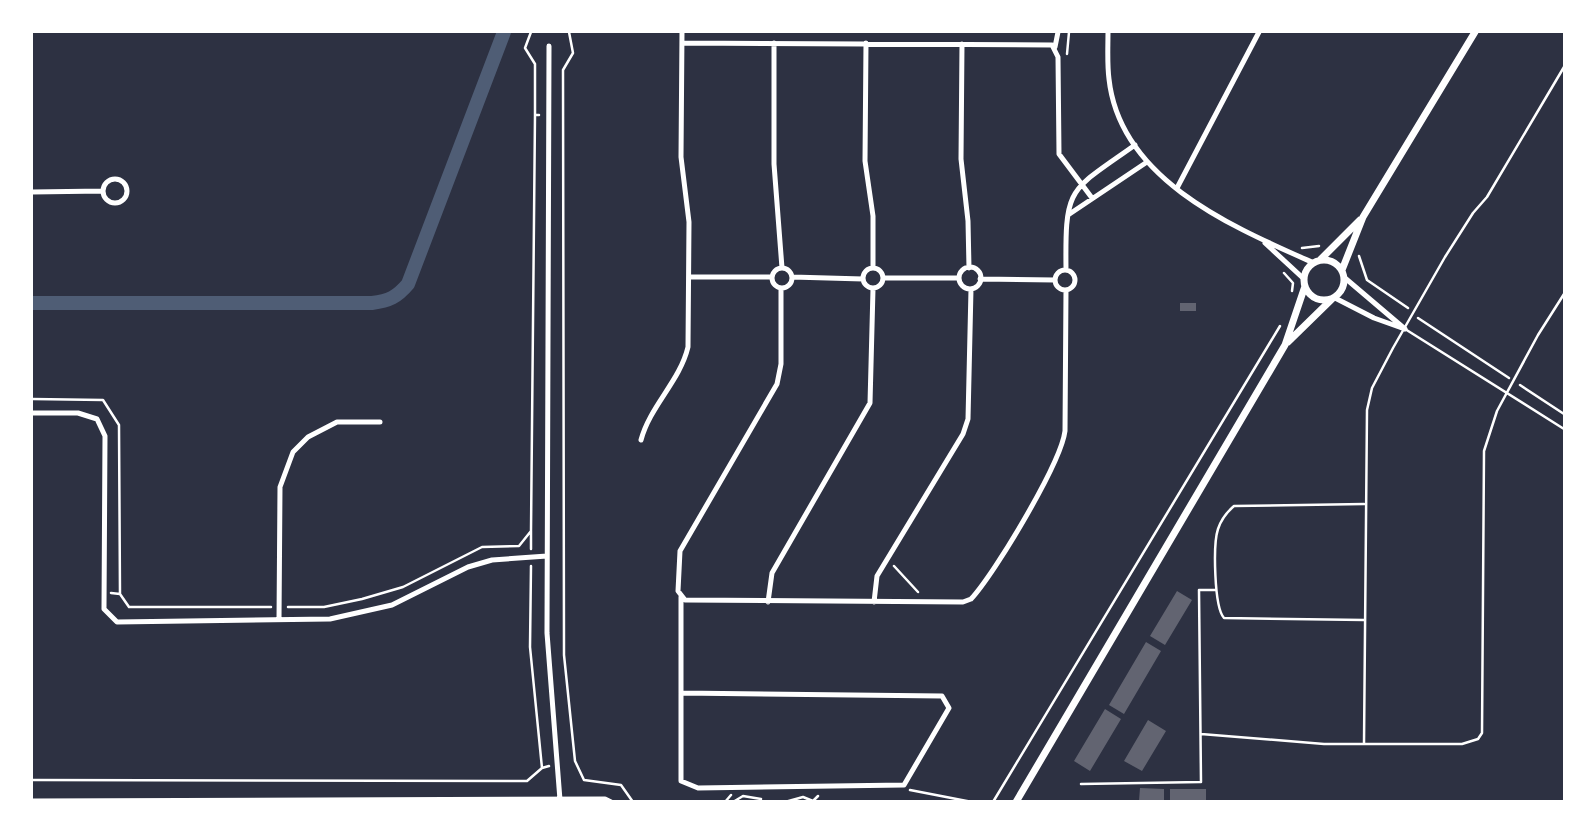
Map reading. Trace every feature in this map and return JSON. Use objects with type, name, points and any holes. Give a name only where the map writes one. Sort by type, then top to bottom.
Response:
[{"type":"street","points":[[641,440],[687,352],[689,222],[681,157],[682,32]]},
{"type":"street","points":[[1058,32],[1055,47],[1058,57],[1059,153],[1092,198]]},
{"type":"street","points":[[1108,32],[1109,81],[1121,118],[1147,162],[1177,188],[1260,239],[1296,255],[1336,264],[1343,274],[1405,329]]},
{"type":"street","points":[[1177,188],[1259,32]]},
{"type":"street","points":[[1285,345],[1344,287],[1343,274],[1363,216],[1475,32]]},
{"type":"street","points":[[682,43],[1049,44],[1055,47]]},
{"type":"street","points":[[774,43],[774,164],[782,268]]},
{"type":"street","points":[[866,43],[865,161],[873,216],[873,268]]},
{"type":"street","points":[[962,44],[961,159],[968,221],[969,268]]},
{"type":"street","points":[[549,46],[547,633],[560,800]]},
{"type":"street","points":[[1066,290],[1074,284],[1075,278],[1066,269],[1067,216],[1071,196],[1081,183],[1135,145]]},
{"type":"street","points":[[1067,216],[1147,162]]},
{"type":"street","points":[[115,179],[125,184],[127,194],[121,202],[114,204],[106,199],[103,191],[107,182],[115,179]]},
{"type":"street","points":[[32,192],[103,191]]},
{"type":"street","points":[[1016,802],[1285,345],[1305,282],[1317,261],[1363,216]]},
{"type":"street","points":[[1260,239],[1305,282],[1313,297],[1334,298],[1374,318],[1405,329]]},
{"type":"street","points":[[969,268],[977,271],[980,279],[978,285],[971,289],[961,285],[959,278],[963,270],[969,268]]},
{"type":"street","points":[[776,269],[788,269],[792,277],[789,285],[781,288],[773,283],[772,277],[776,269]]},
{"type":"street","points":[[1066,269],[1059,271],[1055,280],[1057,286],[1066,290]]},
{"type":"street","points":[[873,289],[865,285],[863,279],[867,270],[879,270],[884,278]]},
{"type":"street","points":[[689,277],[772,277]]},
{"type":"street","points":[[792,277],[863,279]]},
{"type":"street","points":[[884,278],[959,278]]},
{"type":"street","points":[[873,289],[881,285],[884,278]]},
{"type":"street","points":[[980,279],[1055,280]]},
{"type":"street","points":[[681,694],[942,696],[949,708],[904,785],[698,788],[681,781],[681,694],[681,597],[677,580],[680,551],[777,384],[781,364],[781,288]]},
{"type":"street","points":[[768,601],[772,573],[870,403],[873,289]]},
{"type":"street","points":[[873,602],[877,576],[963,434],[968,419],[971,289]]},
{"type":"street","points":[[681,597],[694,601],[963,602],[971,599],[1058,458],[1065,430],[1066,290]]},
{"type":"street","points":[[32,413],[78,413],[97,419],[105,436],[104,609],[117,622],[330,619],[392,605],[468,567],[492,560],[547,556]]},
{"type":"street","points":[[279,620],[280,487],[293,452],[308,437],[337,422],[380,422]]},
{"type":"street","points":[[32,801],[611,802]]},
{"type":"lane","points":[[1364,744],[1364,504],[1367,410],[1381,368],[1445,257],[1473,213],[1487,197],[1564,67]]},
{"type":"lane","points":[[1201,734],[1364,744],[1471,743],[1482,733],[1481,475],[1488,430],[1538,335],[1564,294]]},
{"type":"lane","points":[[1405,329],[1564,429]]},
{"type":"lane","points":[[1364,504],[1234,506],[1226,513],[1218,528],[1217,590],[1220,613],[1231,620],[1364,620]]},
{"type":"lane","points":[[1081,784],[1201,782],[1199,590],[1217,590]]},
{"type":"path","points":[[531,32],[525,48],[535,64],[530,647],[542,768]]},
{"type":"path","points":[[569,32],[573,53],[563,70],[564,655],[575,761],[584,780],[621,785],[633,802]]},
{"type":"path","points":[[1058,57],[1069,53],[1069,32]]},
{"type":"path","points":[[535,115],[549,115]]},
{"type":"path","points":[[1296,255],[1303,247],[1320,245]]},
{"type":"path","points":[[1351,251],[1361,258],[1359,262],[1367,280],[1414,314],[1422,323],[1564,414]]},
{"type":"path","points":[[1289,265],[1284,275],[1293,283],[1292,299]]},
{"type":"path","points":[[993,802],[1283,320]]},
{"type":"path","points":[[120,594],[129,607],[324,607],[393,590],[482,547],[519,546],[531,531]]},
{"type":"path","points":[[891,564],[919,593],[922,602]]},
{"type":"path","points":[[32,780],[527,781],[542,768],[575,761]]},
{"type":"path","points":[[904,785],[908,790],[972,802]]},
{"type":"path","points":[[785,802],[803,797],[816,800],[821,786]]},
{"type":"path","points":[[733,802],[743,796],[761,799]]},
{"type":"building","points":[[1180,303],[1196,303],[1196,311],[1180,311]]},
{"type":"building","points":[[1177,591],[1192,600],[1165,645],[1150,636]]},
{"type":"building","points":[[1146,642],[1161,651],[1124,714],[1109,705]]},
{"type":"building","points":[[1105,709],[1121,719],[1090,771],[1074,761]]},
{"type":"building","points":[[1148,720],[1166,731],[1142,771],[1124,761]]},
{"type":"building","points":[[1140,788],[1164,789],[1164,801],[1139,801]]},
{"type":"building","points":[[1170,789],[1206,789],[1206,802],[1170,802]]},
{"type":"waterway","points":[[32,303],[372,303],[392,298],[408,284],[504,32]]}]
